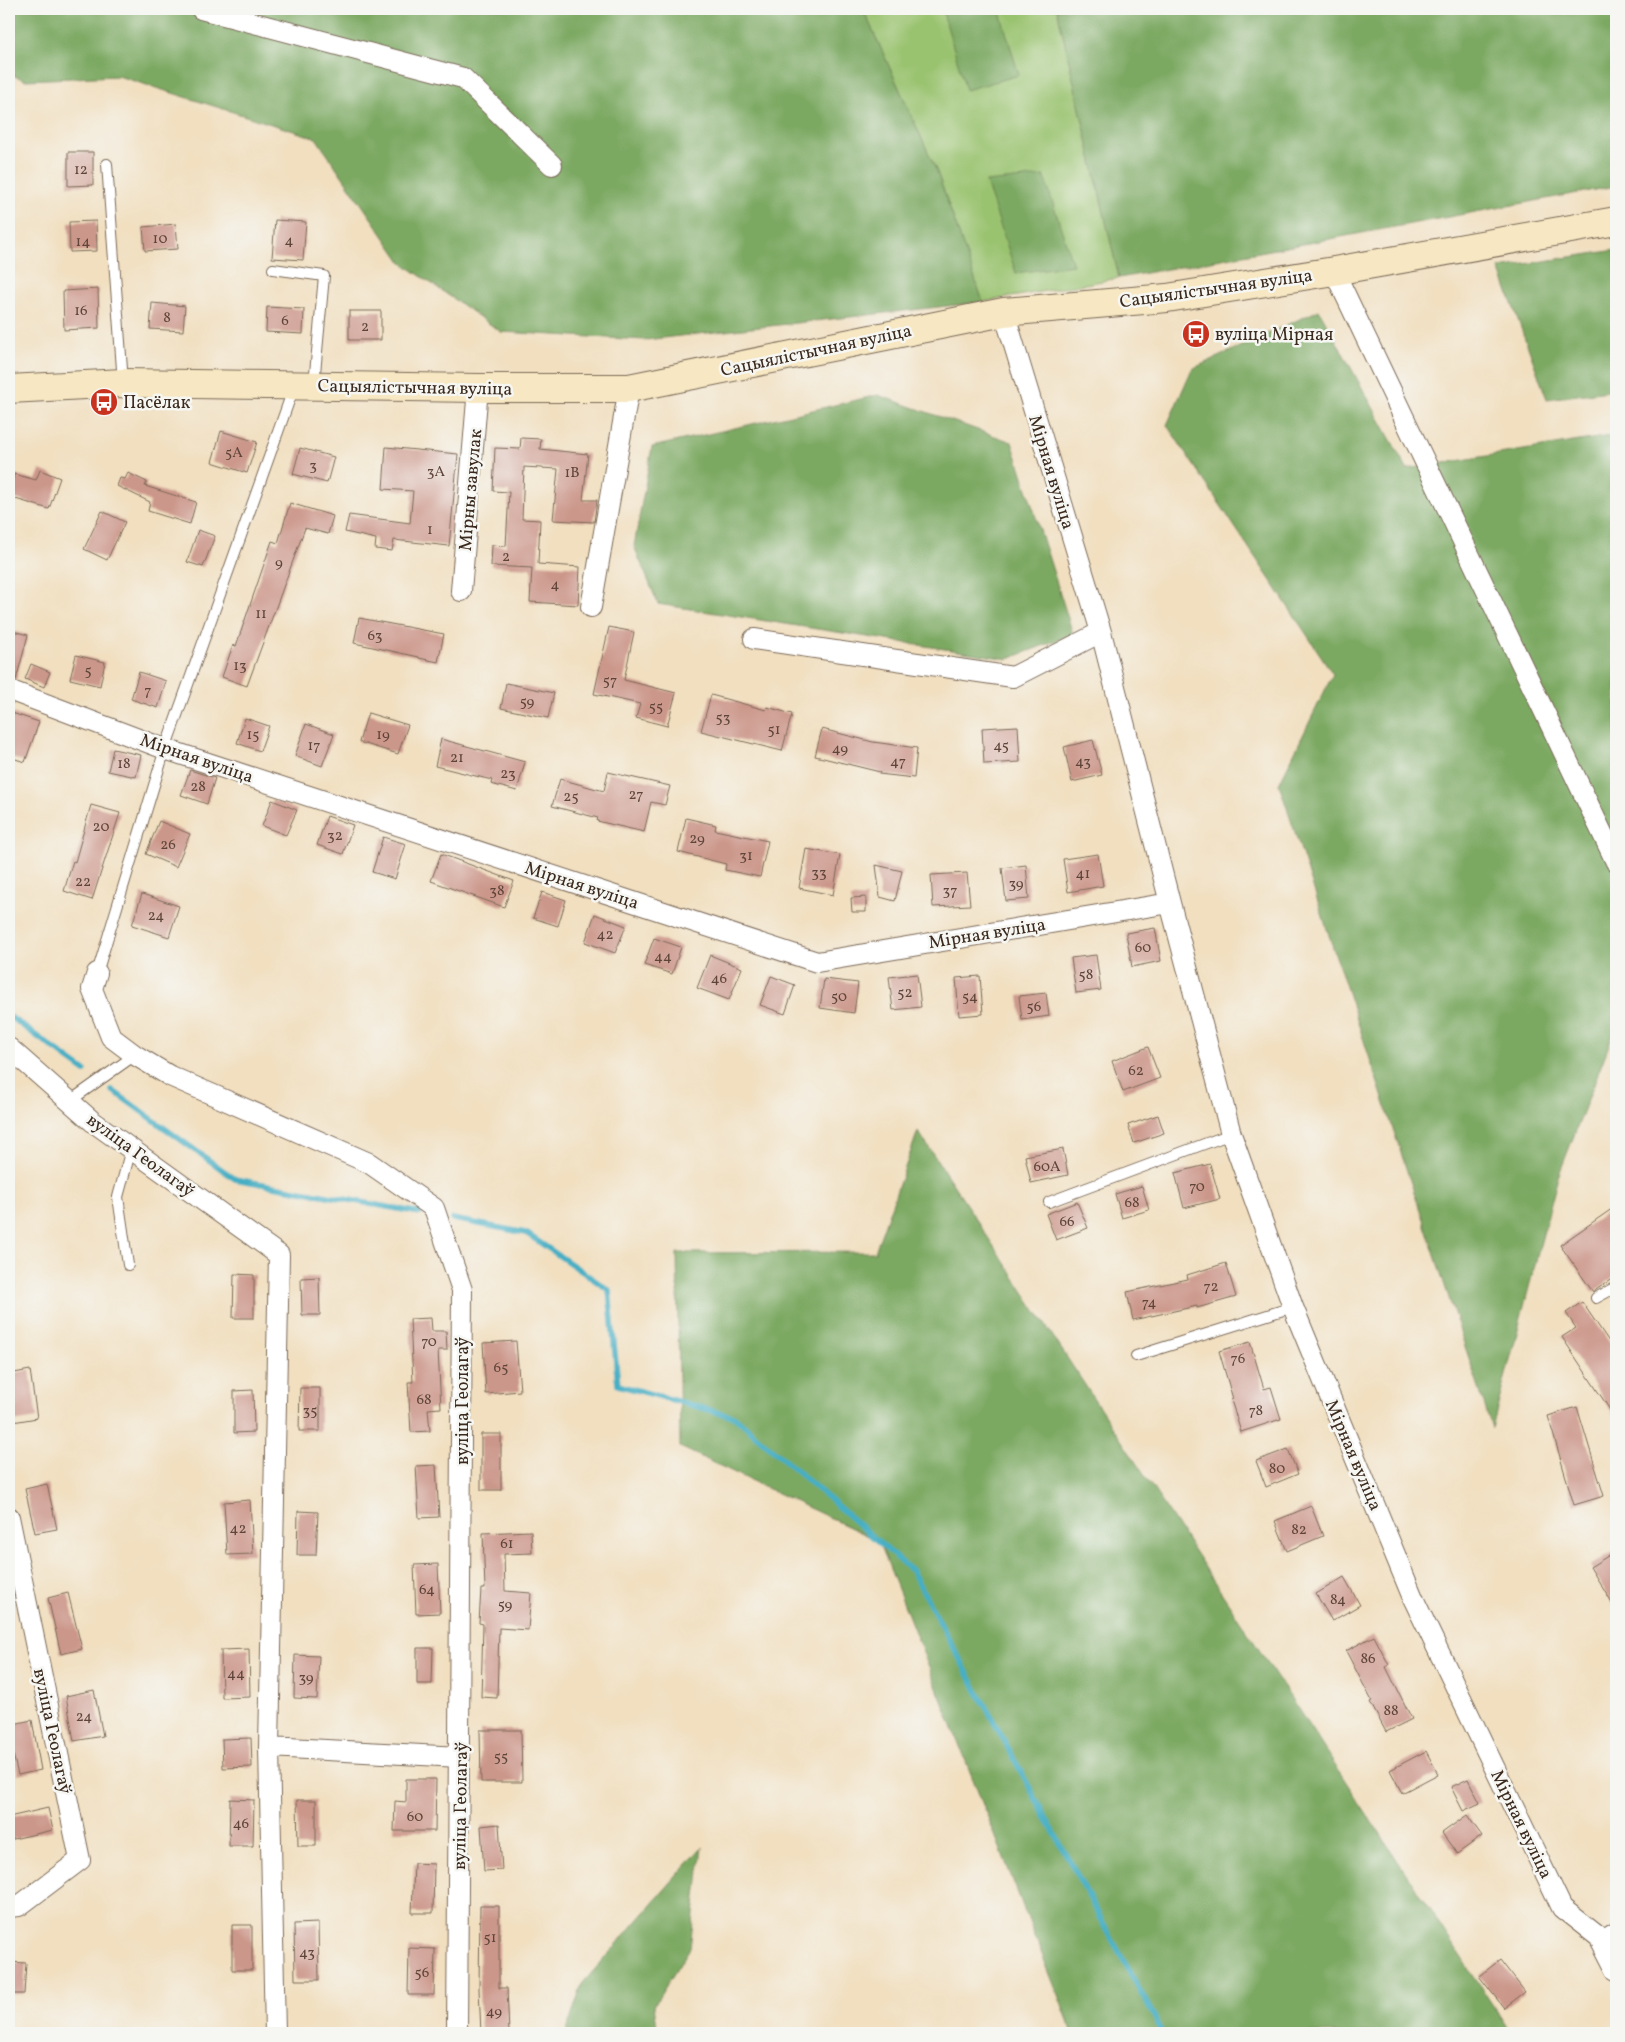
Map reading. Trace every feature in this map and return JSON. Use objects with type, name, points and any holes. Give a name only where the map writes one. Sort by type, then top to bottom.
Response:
[{"type":"main road","name":"Сацыялістычная вуліца","points":[[9,389],[123,383],[629,388],[1004,312],[1167,298],[1334,272],[1616,221]]},
{"type":"street","points":[[200,9],[463,78],[552,165]]},
{"type":"street","points":[[1334,272],[1616,862]]},
{"type":"street","name":"Мірная вуліца","points":[[1004,312],[1101,632],[1231,1134],[1292,1307],[1414,1598],[1562,1908],[1599,1937],[1616,1970]]},
{"type":"street","name":"Мірны завулак","points":[[461,591],[478,388]]},
{"type":"street","points":[[591,607],[629,388]]},
{"type":"street","points":[[754,639],[1014,677],[1101,632]]},
{"type":"street","name":"Мірная вуліца","points":[[9,690],[165,749],[817,962],[1170,903]]},
{"type":"street","name":"вуліца Геолагаў","points":[[97,973],[92,989],[111,1036],[135,1055],[170,1076],[369,1163],[434,1208],[462,1290],[457,2033]]},
{"type":"street","name":"вуліца Геолагаў","points":[[9,1048],[92,1121],[279,1255],[269,1747],[275,2033]]},
{"type":"street","name":"вуліца Геолагаў","points":[[9,1517],[80,1860],[20,1906],[9,1907]]},
{"type":"street","points":[[269,1747],[460,1757]]},
{"type":"lane","points":[[107,164],[123,383]]},
{"type":"lane","points":[[97,973],[165,749],[304,385],[324,276],[273,269]]},
{"type":"lane","points":[[70,1101],[135,1055]]},
{"type":"lane","points":[[1049,1202],[1231,1134]]},
{"type":"lane","points":[[128,1265],[118,1196],[131,1149]]},
{"type":"lane","points":[[1596,1298],[1616,1287]]},
{"type":"lane","points":[[1136,1356],[1292,1307]]},
{"type":"lane","points":[[1599,1937],[1616,1928]]},
{"type":"green space","points":[[9,9],[863,9],[937,172],[983,302],[645,340],[501,332],[402,263],[316,138],[118,76],[26,80],[9,74]]},
{"type":"green space","points":[[863,9],[1057,9],[1119,278],[983,302],[937,172]]},
{"type":"green space","points":[[942,9],[999,9],[1019,75],[966,90]]},
{"type":"green space","points":[[1057,9],[1616,9],[1616,186],[1119,278]]},
{"type":"green space","points":[[1044,176],[1073,265],[1016,273],[986,182]]},
{"type":"green space","points":[[1616,250],[1616,390],[1547,399],[1499,268]]},
{"type":"green space","points":[[1319,310],[1407,469],[1616,435],[1616,1027],[1558,1177],[1492,1428],[1279,784],[1333,674],[1167,425],[1192,369]]},
{"type":"green space","points":[[878,395],[1012,442],[1073,634],[1008,659],[658,604],[634,546],[652,447]]},
{"type":"green space","points":[[918,1131],[1511,2033],[1073,2033],[879,1541],[680,1447],[677,1253],[875,1252]]},
{"type":"green space","points":[[702,1847],[690,1948],[654,2005],[658,2033],[566,2033],[582,1984]]},
{"type":"building","points":[[68,152],[93,152],[93,185],[68,186]]},
{"type":"building","points":[[275,220],[306,222],[303,260],[272,258]]},
{"type":"building","points":[[96,221],[97,251],[70,252],[69,222]]},
{"type":"building","points":[[176,224],[178,249],[145,251],[143,227]]},
{"type":"building","points":[[98,289],[99,328],[64,330],[63,291]]},
{"type":"building","points":[[152,303],[185,306],[183,331],[150,329]]},
{"type":"building","points":[[267,307],[304,309],[303,334],[266,332]]},
{"type":"building","points":[[349,311],[381,311],[381,340],[349,340]]},
{"type":"building","points":[[221,431],[257,442],[247,473],[212,462]]},
{"type":"building","points":[[521,438],[541,439],[540,449],[588,454],[583,500],[597,500],[594,522],[553,520],[558,469],[524,467],[522,519],[540,520],[538,564],[580,567],[578,605],[530,602],[532,568],[491,566],[492,545],[506,546],[509,492],[493,491],[495,448],[520,449]]},
{"type":"building","points":[[386,447],[458,454],[449,546],[394,540],[392,551],[375,549],[376,539],[345,532],[349,515],[410,523],[413,491],[383,489]]},
{"type":"building","points":[[300,448],[334,457],[327,483],[293,474]]},
{"type":"building","points":[[40,470],[60,478],[49,509],[9,497],[14,474],[36,480]]},
{"type":"building","points":[[128,473],[147,482],[145,486],[196,502],[190,524],[148,511],[150,502],[117,486],[120,478],[125,479]]},
{"type":"building","points":[[290,503],[333,516],[328,534],[305,528],[247,686],[222,677],[233,645],[236,646],[272,541],[278,543]]},
{"type":"building","points":[[102,511],[125,522],[107,560],[84,549]]},
{"type":"building","points":[[198,530],[215,536],[203,567],[187,562]]},
{"type":"building","points":[[359,618],[444,634],[438,662],[354,643]]},
{"type":"building","points":[[609,627],[634,632],[624,680],[676,693],[667,726],[636,718],[640,704],[594,694]]},
{"type":"building","points":[[9,630],[28,635],[16,680],[9,678]]},
{"type":"building","points":[[76,655],[105,662],[100,686],[70,679]]},
{"type":"building","points":[[31,664],[50,672],[44,687],[25,679]]},
{"type":"building","points":[[139,672],[166,681],[158,708],[131,699]]},
{"type":"building","points":[[506,683],[554,693],[548,718],[501,708]]},
{"type":"building","points":[[711,695],[766,710],[767,707],[792,714],[782,751],[701,731]]},
{"type":"building","points":[[9,712],[39,722],[25,762],[9,757]]},
{"type":"building","points":[[368,713],[408,725],[398,754],[359,742]]},
{"type":"building","points":[[245,718],[269,726],[260,751],[237,743]]},
{"type":"building","points":[[306,724],[334,734],[322,766],[295,756]]},
{"type":"building","points":[[1018,726],[1020,762],[984,764],[982,728]]},
{"type":"building","points":[[822,729],[873,742],[917,748],[914,778],[879,774],[880,772],[815,756]]},
{"type":"building","points":[[441,739],[525,762],[517,791],[491,784],[492,780],[435,766]]},
{"type":"building","points":[[1093,740],[1102,775],[1072,782],[1064,747]]},
{"type":"building","points":[[113,749],[141,755],[136,777],[108,771]]},
{"type":"building","points":[[190,770],[215,778],[207,804],[181,795]]},
{"type":"building","points":[[608,772],[670,786],[665,805],[651,802],[644,832],[597,821],[598,818],[552,806],[560,779],[604,791]]},
{"type":"building","points":[[272,800],[297,810],[286,835],[262,826]]},
{"type":"building","points":[[91,805],[120,813],[92,900],[64,891],[73,861],[75,862]]},
{"type":"building","points":[[327,816],[353,825],[343,854],[317,845]]},
{"type":"building","points":[[686,818],[716,825],[715,830],[768,841],[760,877],[725,870],[726,864],[678,852]]},
{"type":"building","points":[[159,821],[190,834],[176,867],[146,854]]},
{"type":"building","points":[[383,837],[406,844],[395,879],[372,872]]},
{"type":"building","points":[[806,849],[840,855],[833,895],[799,888]]},
{"type":"building","points":[[441,854],[514,881],[504,907],[431,881]]},
{"type":"building","points":[[1098,854],[1103,886],[1068,892],[1063,859]]},
{"type":"building","points":[[876,865],[902,871],[895,901],[880,897]]},
{"type":"building","points":[[1026,865],[1029,899],[1006,901],[1002,868]]},
{"type":"building","points":[[967,873],[970,905],[933,907],[931,875]]},
{"type":"building","points":[[542,892],[566,900],[558,926],[533,918]]},
{"type":"building","points":[[142,894],[179,906],[169,937],[132,925]]},
{"type":"building","points":[[866,897],[866,912],[852,912],[851,898]]},
{"type":"building","points":[[595,914],[626,926],[615,953],[585,942]]},
{"type":"building","points":[[1155,928],[1161,961],[1132,967],[1126,933]]},
{"type":"building","points":[[654,938],[681,947],[672,974],[644,965]]},
{"type":"building","points":[[710,955],[742,968],[729,1000],[697,988]]},
{"type":"building","points":[[1096,955],[1101,990],[1076,993],[1071,958]]},
{"type":"building","points":[[917,974],[921,1007],[893,1010],[889,977]]},
{"type":"building","points":[[771,976],[795,985],[785,1014],[760,1005]]},
{"type":"building","points":[[980,976],[983,1014],[959,1016],[956,978]]},
{"type":"building","points":[[824,979],[858,983],[854,1013],[820,1008]]},
{"type":"building","points":[[1046,993],[1049,1016],[1022,1020],[1019,996]]},
{"type":"building","points":[[1148,1047],[1160,1078],[1123,1092],[1112,1061]]},
{"type":"building","points":[[1158,1115],[1164,1133],[1134,1143],[1128,1125]]},
{"type":"building","points":[[1063,1149],[1068,1175],[1031,1183],[1025,1156]]},
{"type":"building","points":[[1210,1164],[1220,1199],[1184,1208],[1175,1173]]},
{"type":"building","points":[[1142,1186],[1149,1210],[1122,1218],[1115,1194]]},
{"type":"building","points":[[1077,1202],[1088,1228],[1056,1240],[1046,1214]]},
{"type":"building","points":[[1616,1206],[1616,1276],[1593,1292],[1560,1245]]},
{"type":"building","points":[[1226,1263],[1236,1297],[1197,1308],[1197,1306],[1133,1320],[1127,1292],[1188,1279],[1187,1275]]},
{"type":"building","points":[[234,1274],[254,1275],[254,1318],[233,1318]]},
{"type":"building","points":[[319,1277],[320,1315],[302,1315],[301,1278]]},
{"type":"building","points":[[1582,1302],[1610,1343],[1616,1339],[1616,1419],[1562,1337],[1576,1328],[1566,1313]]},
{"type":"building","points":[[431,1318],[432,1331],[446,1331],[447,1350],[438,1350],[441,1408],[428,1409],[430,1431],[411,1432],[408,1382],[413,1382],[410,1319]]},
{"type":"building","points":[[516,1341],[520,1391],[486,1394],[483,1343]]},
{"type":"building","points":[[1250,1342],[1264,1389],[1271,1387],[1281,1419],[1241,1432],[1219,1351]]},
{"type":"building","points":[[30,1370],[37,1418],[13,1422],[9,1398],[9,1374]]},
{"type":"building","points":[[300,1388],[320,1388],[320,1431],[299,1431]]},
{"type":"building","points":[[253,1390],[254,1432],[234,1433],[234,1391]]},
{"type":"building","points":[[1577,1407],[1604,1496],[1574,1505],[1548,1416]]},
{"type":"building","points":[[481,1434],[501,1434],[501,1490],[481,1490]]},
{"type":"building","points":[[1288,1449],[1298,1474],[1266,1487],[1256,1461]]},
{"type":"building","points":[[436,1465],[439,1517],[419,1518],[416,1466]]},
{"type":"building","points":[[47,1484],[57,1529],[35,1533],[25,1489]]},
{"type":"building","points":[[250,1500],[253,1554],[227,1555],[224,1502]]},
{"type":"building","points":[[1311,1506],[1323,1536],[1287,1551],[1275,1521]]},
{"type":"building","points":[[298,1511],[318,1512],[316,1555],[297,1555]]},
{"type":"building","points":[[531,1531],[532,1553],[504,1554],[505,1591],[531,1593],[528,1630],[499,1628],[497,1698],[481,1697],[483,1624],[479,1623],[481,1589],[485,1589],[483,1533]]},
{"type":"building","points":[[1616,1551],[1616,1610],[1590,1567]]},
{"type":"building","points":[[438,1564],[440,1613],[416,1614],[414,1565]]},
{"type":"building","points":[[1344,1577],[1360,1605],[1332,1621],[1316,1594]]},
{"type":"building","points":[[68,1593],[82,1649],[61,1654],[48,1598]]},
{"type":"building","points":[[1374,1636],[1389,1665],[1386,1667],[1412,1719],[1386,1732],[1346,1651]]},
{"type":"building","points":[[417,1648],[433,1648],[432,1684],[417,1684]]},
{"type":"building","points":[[249,1649],[250,1697],[222,1698],[221,1650]]},
{"type":"building","points":[[295,1655],[319,1656],[317,1699],[294,1698]]},
{"type":"building","points":[[94,1690],[103,1736],[74,1741],[66,1696]]},
{"type":"building","points":[[32,1720],[41,1770],[18,1775],[9,1737],[9,1725]]},
{"type":"building","points":[[480,1730],[521,1730],[522,1782],[481,1782]]},
{"type":"building","points":[[251,1738],[252,1767],[223,1768],[222,1739]]},
{"type":"building","points":[[1426,1751],[1438,1774],[1402,1793],[1390,1770]]},
{"type":"building","points":[[406,1779],[436,1779],[435,1831],[394,1831],[395,1801],[406,1802]]},
{"type":"building","points":[[1468,1779],[1480,1803],[1463,1811],[1451,1787]]},
{"type":"building","points":[[230,1799],[254,1800],[253,1846],[229,1846]]},
{"type":"building","points":[[297,1800],[316,1800],[316,1846],[298,1846]]},
{"type":"building","points":[[48,1808],[53,1830],[9,1840],[9,1817]]},
{"type":"building","points":[[1467,1815],[1482,1836],[1457,1854],[1442,1833]]},
{"type":"building","points":[[499,1824],[502,1870],[484,1871],[481,1826]]},
{"type":"building","points":[[414,1863],[434,1864],[433,1913],[412,1913]]},
{"type":"building","points":[[480,1906],[499,1906],[499,1988],[507,1988],[509,2033],[481,2033],[479,1989]]},
{"type":"building","points":[[318,1923],[319,1980],[295,1980],[294,1924]]},
{"type":"building","points":[[232,1925],[252,1925],[252,1970],[232,1970]]},
{"type":"building","points":[[409,1948],[435,1949],[434,1995],[408,1995]]},
{"type":"building","points":[[1500,1960],[1525,1992],[1504,2008],[1479,1976]]},
{"type":"building","points":[[9,1962],[26,1963],[24,1994],[9,1994]]},
{"type":"waterway","points":[[9,1016],[85,1071]]},
{"type":"waterway","points":[[112,1090],[235,1179],[420,1213]]},
{"type":"waterway","points":[[453,1219],[526,1233],[609,1290],[618,1385],[735,1417],[912,1571],[1163,2033]]},
{"type":"place","name":"вуліца Мірная","points":[[1196,334]]},
{"type":"place","name":"Пасёлак","points":[[104,402]]}]
